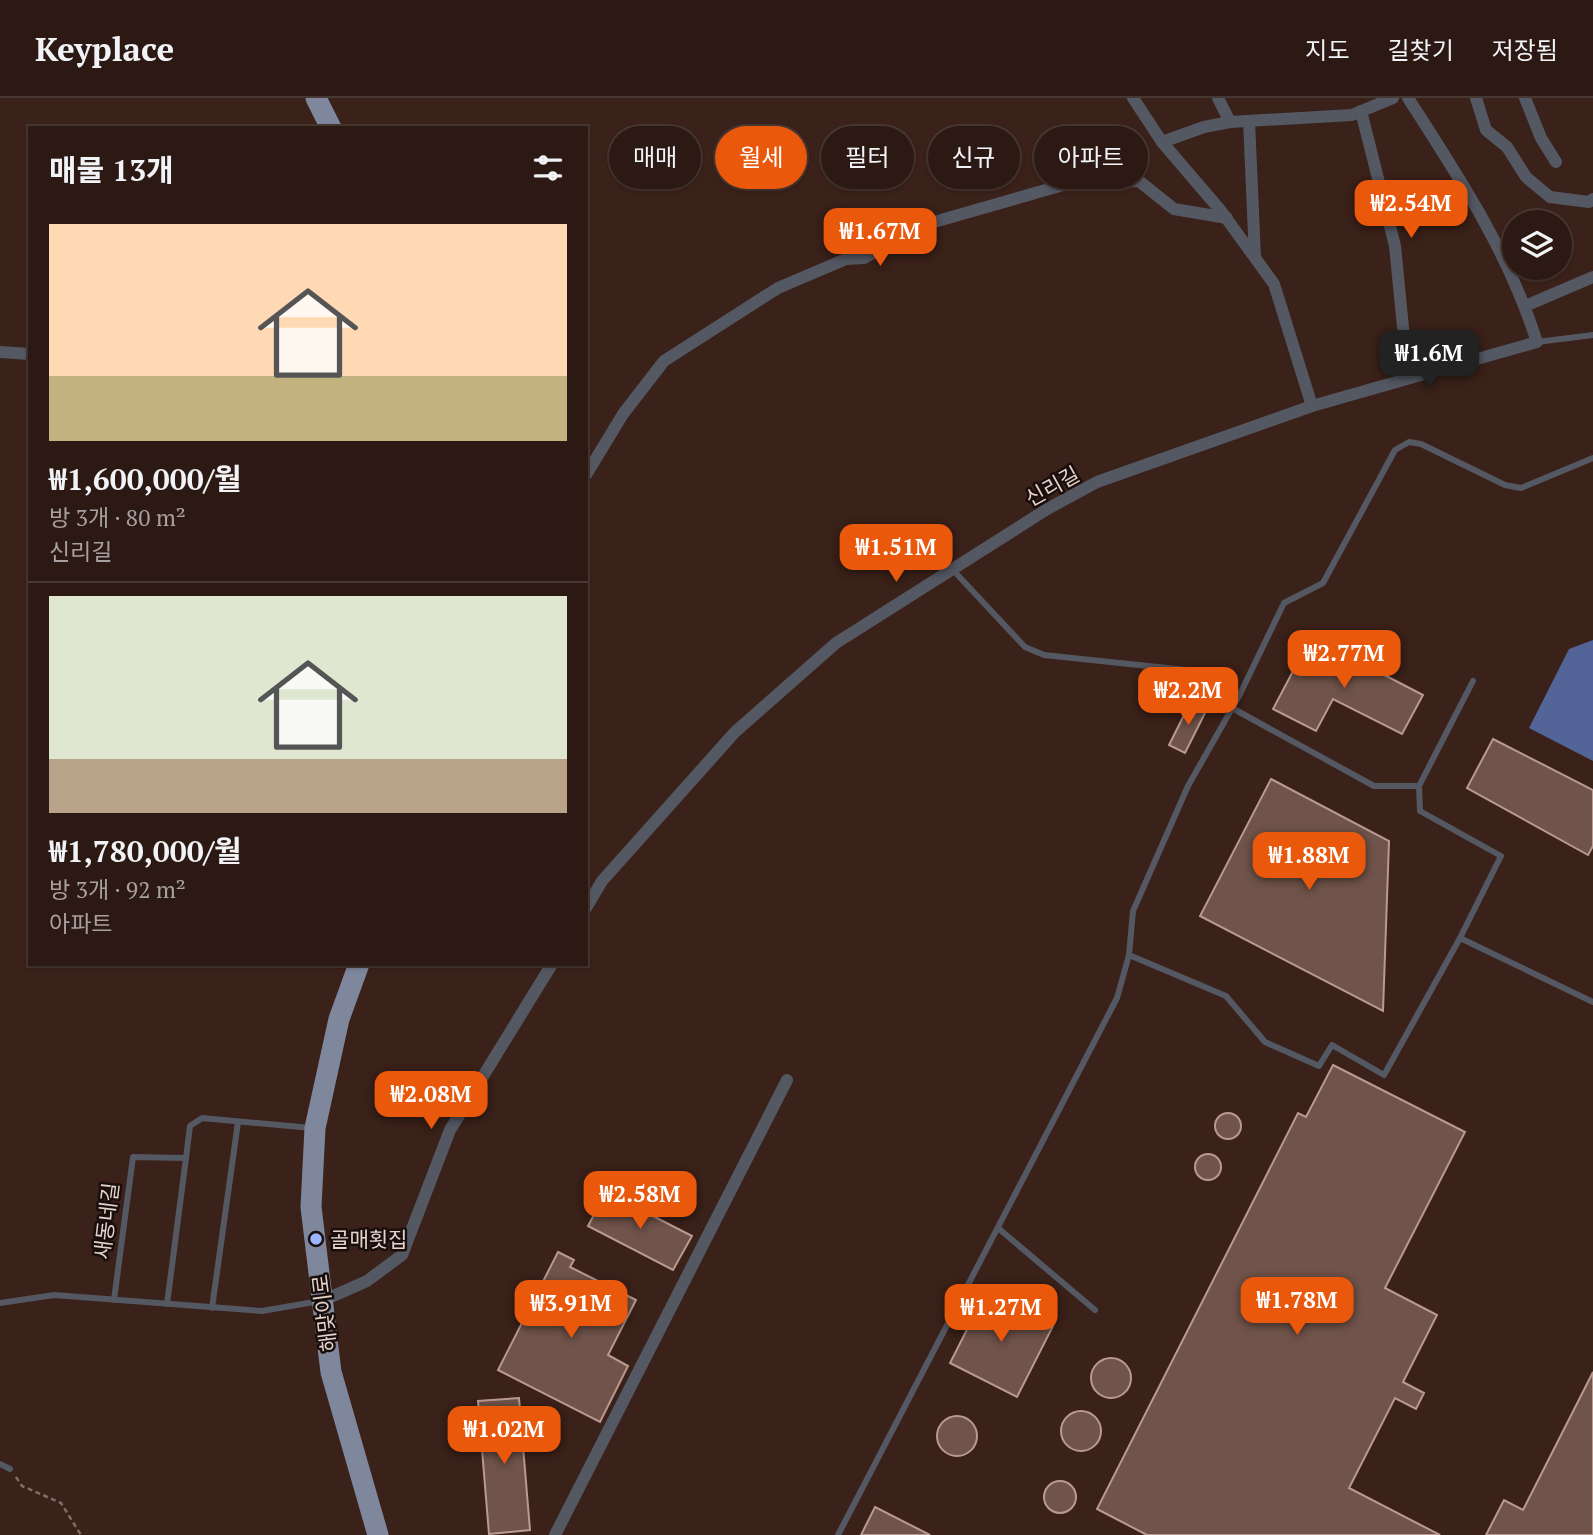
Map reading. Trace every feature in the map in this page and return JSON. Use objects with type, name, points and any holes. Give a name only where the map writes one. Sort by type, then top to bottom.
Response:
[{"type":"main road","points":[[316,98],[330,126]]},
{"type":"main road","name":"해맞이로","points":[[358,966],[339,1019],[315,1128],[311,1207],[331,1372],[378,1535]]},
{"type":"street","points":[[1133,98],[1162,142],[1227,218],[1274,284],[1312,406]]},
{"type":"street","points":[[1218,98],[1230,122]]},
{"type":"street","points":[[1162,142],[1204,127],[1230,122],[1352,115],[1393,98]]},
{"type":"street","points":[[1408,98],[1478,207],[1525,306],[1537,342]]},
{"type":"street","points":[[1476,98],[1486,130],[1507,147],[1526,177],[1550,197],[1589,202],[1593,199]]},
{"type":"street","points":[[1525,98],[1541,138],[1556,162]]},
{"type":"street","points":[[1360,111],[1395,246],[1408,378]]},
{"type":"street","points":[[1249,121],[1255,257]]},
{"type":"street","points":[[588,472],[623,414],[664,361],[778,288],[846,259],[864,258],[927,224],[1070,183],[1139,181],[1174,209],[1227,218]]},
{"type":"street","points":[[1525,306],[1593,277]]},
{"type":"street","name":"신리길","points":[[588,905],[602,881],[734,732],[836,643],[1049,508],[1097,482],[1312,406],[1537,342]]},
{"type":"street","points":[[0,352],[28,355]]},
{"type":"street","points":[[322,1301],[367,1281],[402,1255],[450,1130],[551,966]]},
{"type":"street","points":[[555,1535],[787,1080]]},
{"type":"lane","points":[[1537,342],[1593,335]]},
{"type":"lane","points":[[838,1535],[1117,998],[1129,955],[1133,911],[1188,786],[1239,696],[1284,603],[1323,583],[1395,450],[1409,442],[1421,444],[1505,485],[1521,488],[1593,458]]},
{"type":"lane","points":[[951,568],[1025,647],[1044,655],[1186,670],[1216,680],[1239,696]]},
{"type":"lane","points":[[1129,955],[1226,996],[1265,1042],[1319,1066],[1332,1045],[1384,1075],[1461,938],[1501,856],[1420,811],[1419,786],[1473,681]]},
{"type":"lane","points":[[1232,708],[1374,786],[1419,786]]},
{"type":"lane","points":[[1461,938],[1593,1002]]},
{"type":"lane","points":[[167,1304],[190,1126],[194,1120],[315,1128]]},
{"type":"lane","points":[[212,1308],[239,1122]]},
{"type":"lane","name":"새동네길","points":[[114,1300],[133,1157],[186,1158]]},
{"type":"lane","points":[[998,1228],[1095,1310]]},
{"type":"lane","points":[[0,1303],[54,1295],[262,1311],[322,1301]]},
{"type":"lane","points":[[0,1464],[10,1469]]},
{"type":"path","points":[[10,1469],[22,1486],[61,1503],[81,1535]]},
{"type":"water","points":[[1593,640],[1593,761],[1529,728],[1569,649]]},
{"type":"building","points":[[1311,637],[1423,695],[1402,734],[1333,699],[1316,731],[1273,709]]},
{"type":"building","points":[[1191,701],[1207,709],[1185,753],[1169,745]]},
{"type":"building","points":[[1493,739],[1593,790],[1593,846],[1588,855],[1467,788]]},
{"type":"building","points":[[1271,779],[1389,841],[1383,1011],[1200,916]]},
{"type":"building","points":[[1333,1065],[1465,1132],[1385,1288],[1437,1315],[1403,1382],[1424,1393],[1416,1409],[1395,1398],[1349,1488],[1440,1535],[1147,1535],[1097,1509],[1298,1113],[1306,1117]]},
{"type":"building","points":[[1228,1113],[1237,1117],[1241,1126],[1237,1135],[1228,1139],[1219,1135],[1215,1126],[1219,1117]]},
{"type":"building","points":[[1208,1154],[1217,1158],[1221,1167],[1217,1176],[1208,1180],[1199,1176],[1195,1167],[1199,1158]]},
{"type":"building","points":[[606,1192],[692,1236],[673,1270],[588,1226]]},
{"type":"building","points":[[558,1252],[574,1260],[570,1267],[636,1300],[608,1355],[628,1366],[600,1422],[498,1370]]},
{"type":"building","points":[[986,1292],[1053,1326],[1017,1397],[950,1363]]},
{"type":"building","points":[[1111,1358],[1119,1359],[1125,1364],[1130,1370],[1130,1386],[1125,1392],[1119,1397],[1111,1398],[1103,1397],[1097,1392],[1092,1386],[1091,1378],[1092,1370],[1097,1364],[1103,1359]]},
{"type":"building","points":[[1593,1372],[1593,1535],[1486,1535],[1504,1500],[1523,1510]]},
{"type":"building","points":[[519,1398],[530,1530],[489,1534],[478,1401]]},
{"type":"building","points":[[1081,1411],[1089,1412],[1095,1417],[1100,1423],[1100,1439],[1095,1445],[1089,1450],[1081,1451],[1073,1450],[1067,1445],[1062,1439],[1061,1431],[1062,1423],[1067,1417],[1073,1412]]},
{"type":"building","points":[[957,1416],[965,1417],[971,1422],[976,1428],[976,1444],[971,1450],[965,1455],[957,1456],[949,1455],[943,1450],[938,1444],[937,1436],[938,1428],[943,1422],[949,1417]]},
{"type":"building","points":[[1060,1481],[1071,1486],[1076,1497],[1071,1508],[1060,1513],[1049,1508],[1044,1497],[1049,1486]]},
{"type":"building","points":[[875,1507],[930,1535],[861,1535]]},
{"type":"place","name":"골매횟집","points":[[316,1239]]}]
